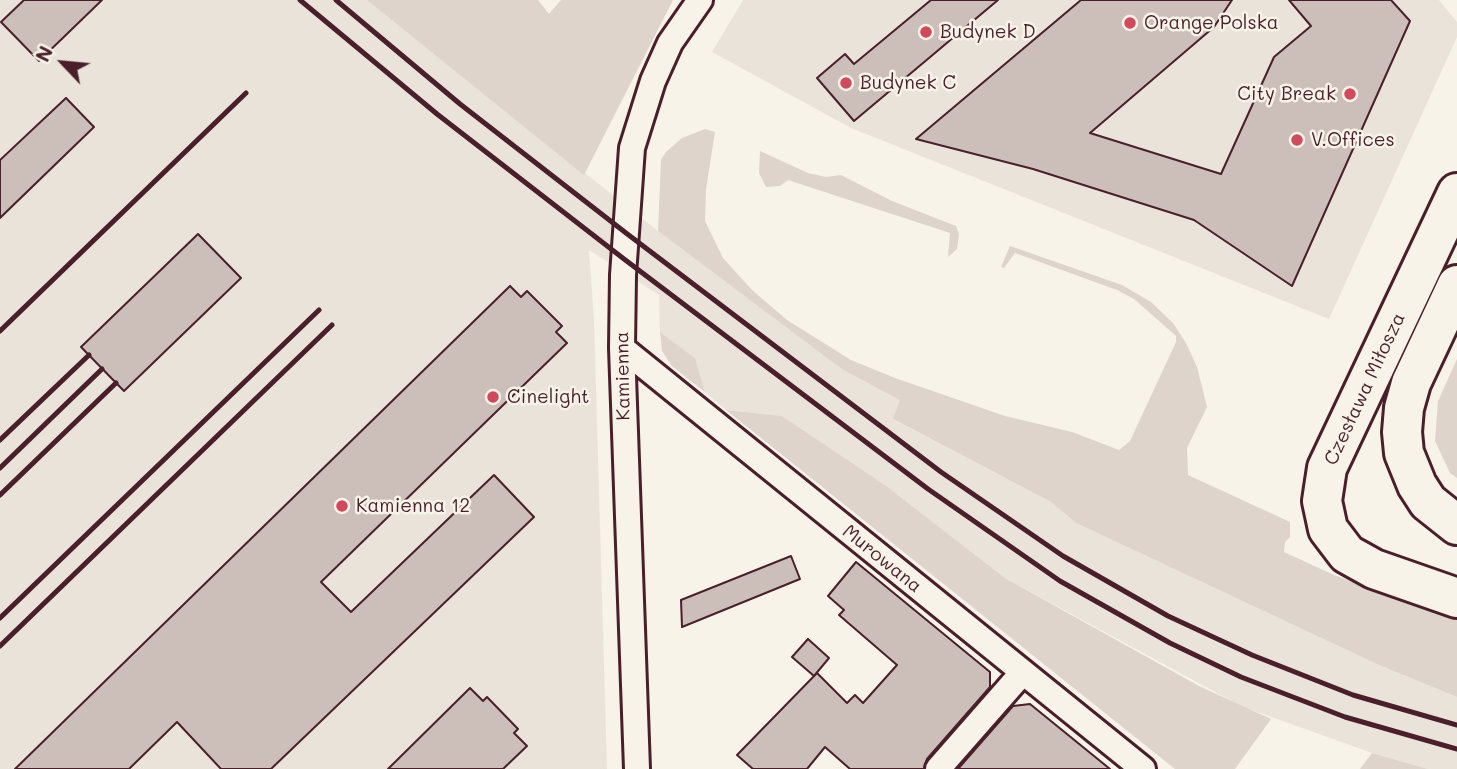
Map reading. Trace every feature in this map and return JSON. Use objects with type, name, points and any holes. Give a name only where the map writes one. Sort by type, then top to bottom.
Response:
[{"type":"main road","name":"Czesława Miłosza","points":[[1457,193],[1327,468],[1322,501],[1328,528],[1347,554],[1374,569],[1457,598]]},
{"type":"main road","name":"Czesława Miłosza","points":[[1457,285],[1411,383],[1404,408],[1402,432],[1404,453],[1417,485],[1428,502],[1457,525]]},
{"type":"street","name":"Kamienna","points":[[637,769],[622,348],[622,275],[632,148],[653,81],[670,43],[700,0]]},
{"type":"street","name":"Murowana","points":[[622,348],[1143,769]]},
{"type":"street","points":[[938,769],[1023,673]]},
{"type":"shaded area","points":[[0,0],[367,0],[658,231],[843,370],[900,400],[894,420],[1051,502],[1076,523],[1379,665],[1457,697],[1457,769],[1428,769],[1372,753],[1241,706],[1005,578],[885,485],[782,416],[726,410],[705,392],[695,358],[660,332],[659,295],[589,250],[594,319],[607,769],[0,769]]},
{"type":"shaded area","points":[[367,0],[538,0],[549,14],[561,0],[673,0],[584,175]]},
{"type":"shaded area","points":[[743,0],[1439,0],[1457,22],[1457,37],[1329,319],[851,128],[712,52]]},
{"type":"shaded area","points":[[705,129],[715,132],[706,189],[705,221],[723,258],[752,290],[787,320],[851,360],[895,378],[1005,416],[1072,432],[1119,450],[1130,441],[1176,342],[1176,336],[1134,299],[1117,290],[1015,253],[1004,268],[1001,267],[1010,246],[1122,285],[1151,302],[1173,323],[1186,343],[1197,367],[1207,407],[1187,448],[1188,475],[1290,522],[1290,537],[1285,542],[1284,552],[1334,575],[1457,617],[1457,697],[1379,665],[1076,523],[1051,502],[893,419],[900,400],[843,370],[658,231],[661,160],[682,138]]},
{"type":"shaded area","points":[[760,151],[808,173],[826,177],[841,175],[892,201],[956,226],[959,234],[957,249],[948,257],[950,233],[788,180],[780,186],[766,187],[759,173]]},
{"type":"shaded area","points":[[660,332],[695,358],[705,392],[672,366],[662,351]]},
{"type":"shaded area","points":[[1457,359],[1457,478],[1450,473],[1435,441],[1438,401]]},
{"type":"shaded area","points":[[726,410],[782,416],[885,485],[1005,578],[1199,686],[1271,719],[1235,769],[1175,769]]},
{"type":"shaded area","points":[[1372,753],[1428,769],[1360,769]]},
{"type":"building","points":[[24,0],[102,0],[39,61],[1,22]]},
{"type":"building","name":"Budynek D","points":[[931,0],[998,0],[854,121],[817,78],[845,54],[854,64]]},
{"type":"building","points":[[1081,0],[1232,0],[1214,27],[1090,133],[1221,174],[1274,57],[1311,26],[1289,0],[1391,0],[1410,21],[1292,286],[1194,220],[1033,169],[916,139]]},
{"type":"building","points":[[66,98],[94,127],[0,218],[0,160]]},
{"type":"building","points":[[198,234],[241,278],[124,391],[81,347]]},
{"type":"building","name":"Kamienna 12","points":[[510,286],[521,297],[527,291],[562,326],[556,332],[567,343],[321,582],[351,612],[494,475],[534,517],[271,769],[221,769],[177,722],[129,769],[15,769]]},
{"type":"building","points":[[791,556],[800,579],[682,627],[681,600]]},
{"type":"building","points":[[856,562],[990,672],[990,687],[927,759],[924,769],[850,769],[825,747],[807,769],[753,769],[737,755],[817,673],[847,703],[855,695],[863,703],[897,665],[839,615],[844,610],[828,596]]},
{"type":"building","points":[[808,639],[829,658],[814,676],[792,657]]},
{"type":"building","points":[[470,688],[483,701],[487,697],[518,729],[514,733],[527,746],[503,769],[388,769]]},
{"type":"building","points":[[1030,704],[1110,769],[958,769],[1013,706]]},
{"type":"railway","points":[[300,0],[437,114],[624,259],[928,489],[1060,581],[1170,643],[1241,677],[1345,717],[1457,749]]},
{"type":"railway","points":[[336,0],[460,104],[626,233],[941,472],[1063,556],[1168,616],[1252,655],[1353,695],[1457,725]]},
{"type":"railway","points":[[0,331],[246,93]]},
{"type":"railway","points":[[0,618],[319,310]]},
{"type":"railway","points":[[0,646],[332,325]]},
{"type":"railway","points":[[0,440],[89,355]]},
{"type":"railway","points":[[0,468],[102,369]]},
{"type":"railway","points":[[0,495],[116,383]]},
{"type":"place","name":"Orange Polska","points":[[1130,23]]},
{"type":"place","name":"Budynek D","points":[[926,32]]},
{"type":"place","name":"Budynek C","points":[[846,83]]},
{"type":"place","name":"City Break","points":[[1350,94]]},
{"type":"place","name":"V.Offices","points":[[1297,140]]},
{"type":"place","name":"Cinelight","points":[[493,397]]},
{"type":"place","name":"Kamienna 12","points":[[342,506]]}]
